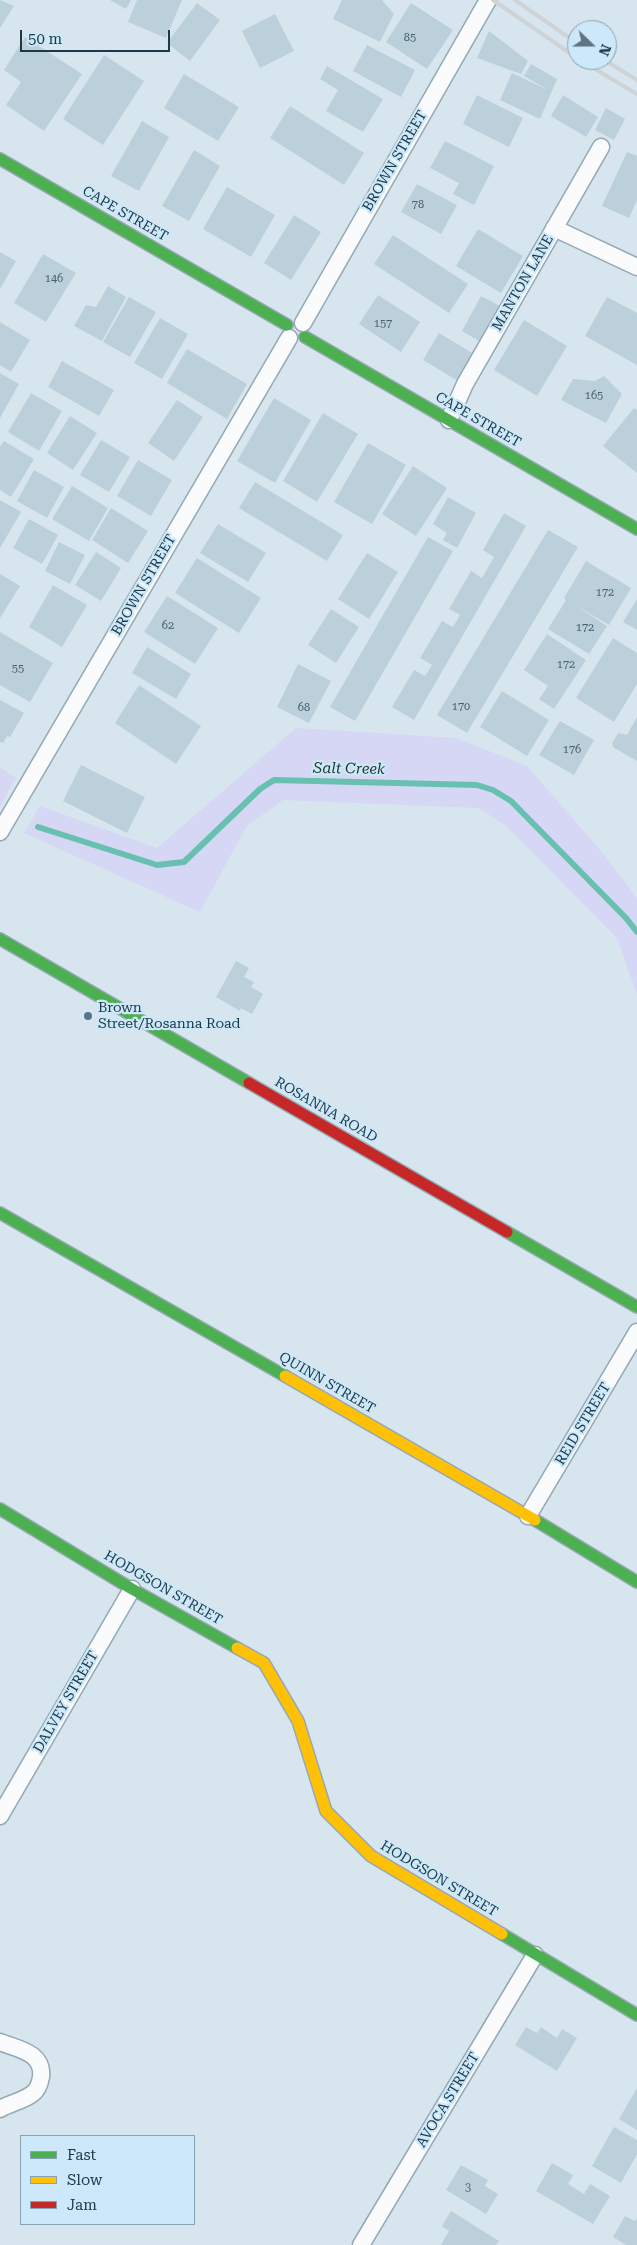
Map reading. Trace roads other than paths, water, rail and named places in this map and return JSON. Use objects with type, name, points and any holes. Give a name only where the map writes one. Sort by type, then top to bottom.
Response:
[{"type":"main road","name":"CAPE STREET","points":[[0,160],[637,529]]},
{"type":"main road","name":"ROSANNA ROAD","points":[[0,939],[637,1307]]},
{"type":"main road","name":"QUINN STREET","points":[[0,1213],[528,1516],[637,1582]]},
{"type":"main road","name":"HODGSON STREET","points":[[0,1509],[132,1589],[264,1663],[298,1721],[326,1811],[371,1856],[637,2015]]},
{"type":"street","name":"BROWN STREET","points":[[0,832],[296,331],[488,0]]},
{"type":"street","name":"MANTON LANE","points":[[449,420],[465,384],[601,147]]},
{"type":"street","points":[[554,228],[637,267]]},
{"type":"street","name":"REID STREET","points":[[528,1516],[637,1332]]},
{"type":"street","name":"DALVEY STREET","points":[[0,1816],[132,1589]]},
{"type":"street","name":"AVOCA STREET","points":[[361,2245],[535,1955]]},
{"type":"street","points":[[0,2042],[31,2054],[38,2062],[41,2072],[39,2084],[34,2093],[0,2109]]},
{"type":"waterway","name":"Salt Creek","points":[[38,827],[157,865],[184,862],[260,789],[274,780],[477,785],[493,790],[511,801],[626,918],[637,932]]},
{"type":"railway","points":[[493,0],[567,51]]},
{"type":"railway","points":[[515,0],[567,36]]},
{"type":"railway","points":[[617,68],[637,80]]},
{"type":"railway","points":[[597,70],[637,94]]},
{"type":"place","name":"Brown Street/Rosanna Road","points":[[88,1016]]}]
